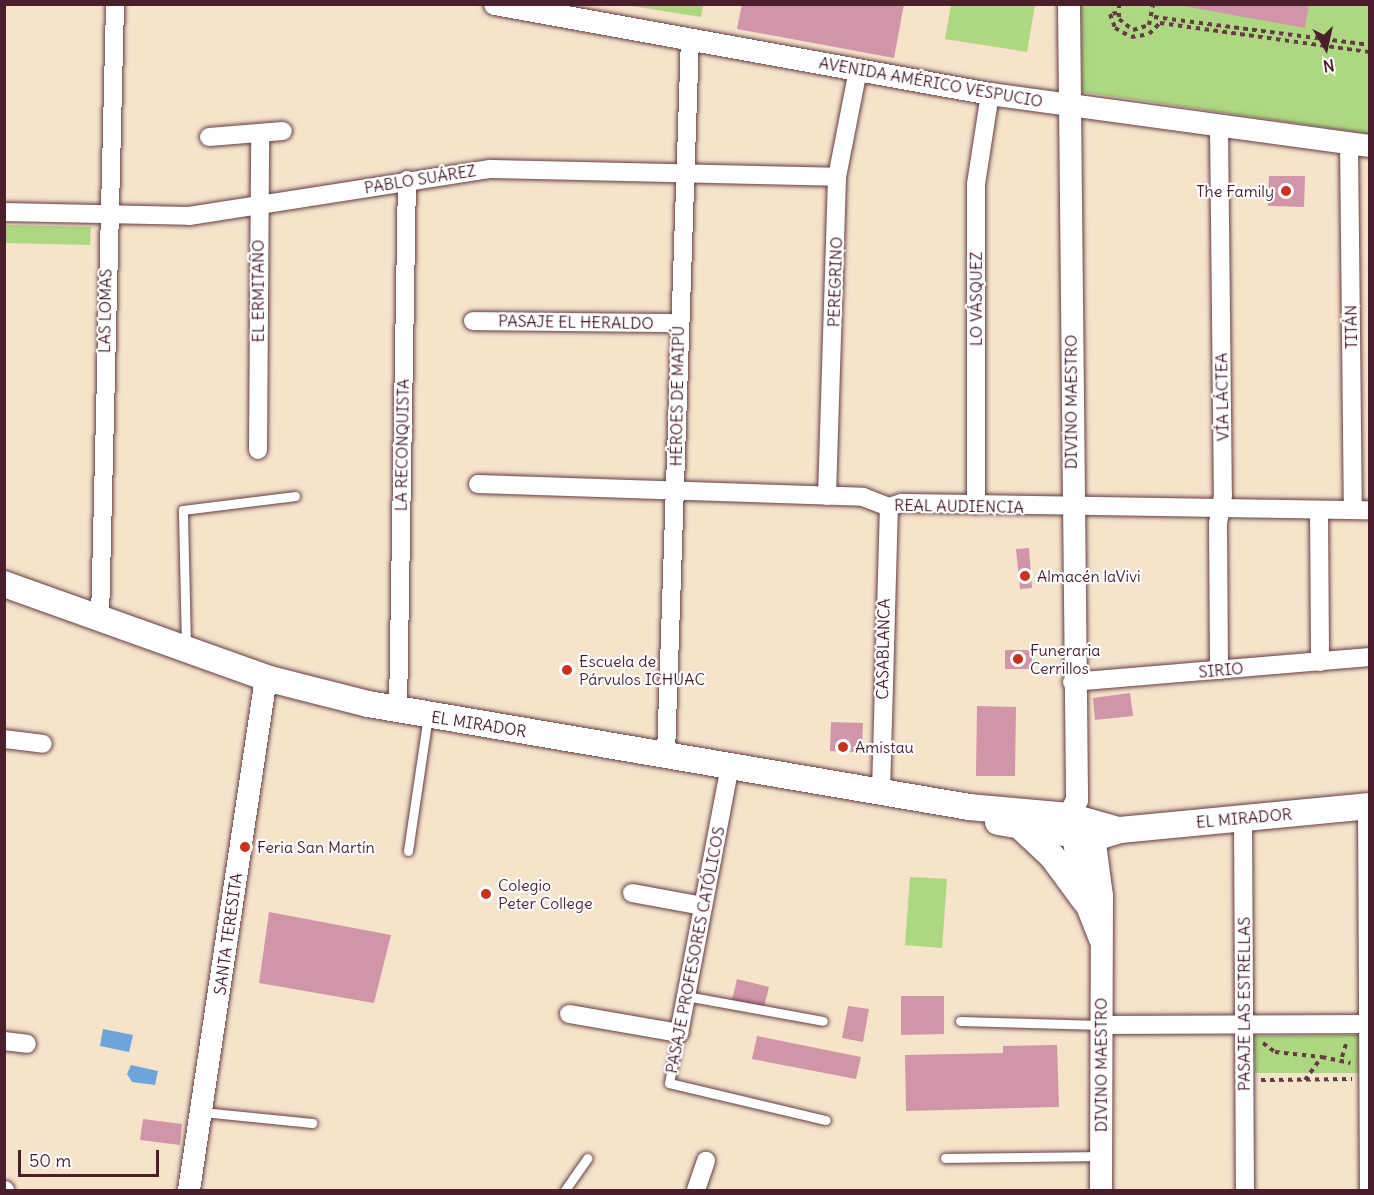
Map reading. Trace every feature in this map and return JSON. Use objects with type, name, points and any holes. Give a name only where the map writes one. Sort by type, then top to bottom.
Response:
[{"type":"main road","name":"EL MIRADOR","points":[[4,584],[266,678],[398,709],[969,807],[1087,824]]},
{"type":"main road","name":"EL MIRADOR","points":[[969,807],[1024,830],[1087,824],[1243,818],[1368,806]]},
{"type":"main road","points":[[1024,830],[1052,856],[1085,901]]},
{"type":"street","name":"LAS LOMAS","points":[[100,619],[115,4]]},
{"type":"street","name":"AVENIDA AMÉRICO VESPUCIO","points":[[495,4],[990,94],[1359,145]]},
{"type":"street","name":"DIVINO MAESTRO","points":[[1069,4],[1072,682],[1087,824],[1102,896],[1100,939],[1101,1191]]},
{"type":"street","name":"HÉROES DE MAIPÚ","points":[[666,754],[678,323],[690,39]]},
{"type":"street","name":"PEREGRINO","points":[[827,496],[837,177],[858,70]]},
{"type":"street","name":"LO VÁSQUEZ","points":[[976,505],[976,184],[990,94]]},
{"type":"street","name":"VÍA LÁCTEA","points":[[1219,125],[1221,509],[1219,670]]},
{"type":"street","points":[[209,137],[283,131]]},
{"type":"street","name":"EL ERMITAÑO","points":[[258,450],[260,133]]},
{"type":"street","name":"TITÁN","points":[[1359,145],[1361,510]]},
{"type":"street","name":"PABLO SUÁREZ","points":[[4,212],[189,216],[407,180],[490,170],[684,176],[837,177]]},
{"type":"street","name":"LA RECONQUISTA","points":[[398,709],[407,180]]},
{"type":"street","name":"PASAJE EL HERALDO","points":[[473,321],[678,323]]},
{"type":"street","name":"REAL AUDIENCIA","points":[[478,484],[870,498],[889,507],[976,505],[1361,510]]},
{"type":"street","name":"CASABLANCA","points":[[881,791],[889,507]]},
{"type":"street","points":[[1319,510],[1320,662]]},
{"type":"street","name":"SIRIO","points":[[1072,682],[1370,657]]},
{"type":"street","name":"SANTA TERESITA","points":[[189,1191],[266,678]]},
{"type":"street","points":[[4,739],[43,744]]},
{"type":"street","name":"PASAJE PROFESORES CATÓLICOS","points":[[679,1033],[730,765]]},
{"type":"street","points":[[1368,806],[1369,1191]]},
{"type":"street","name":"PASAJE LAS ESTRELLAS","points":[[1243,818],[1253,1035],[1245,1191]]},
{"type":"street","name":"DIVINO MAESTRO","points":[[1087,824],[1085,901],[1100,939]]},
{"type":"street","points":[[632,894],[703,906]]},
{"type":"street","points":[[570,1014],[679,1033]]},
{"type":"street","points":[[1101,1025],[1253,1035],[1368,1024]]},
{"type":"street","points":[[4,1041],[27,1044]]},
{"type":"street","points":[[696,1191],[706,1161]]},
{"type":"lane","points":[[186,650],[183,510],[295,496]]},
{"type":"lane","points":[[408,851],[428,715]]},
{"type":"lane","points":[[686,996],[823,1021]]},
{"type":"lane","points":[[960,1021],[1101,1025]]},
{"type":"lane","name":"PASAJE PROFESORES CATÓLICOS","points":[[679,1033],[669,1083],[826,1120]]},
{"type":"lane","points":[[202,1112],[312,1123]]},
{"type":"lane","points":[[945,1158],[1101,1156]]},
{"type":"lane","points":[[565,1191],[587,1158]]},
{"type":"path","points":[[1117,13],[1119,4]]},
{"type":"path","points":[[1117,13],[1133,30],[1144,28],[1154,17],[1153,4]]},
{"type":"path","points":[[1117,13],[1110,14],[1115,28],[1131,37],[1149,34],[1160,23],[1370,52]]},
{"type":"path","points":[[1154,17],[1370,45]]},
{"type":"path","points":[[1253,1035],[1270,1038]]},
{"type":"path","points":[[1253,1035],[1275,1052],[1342,1057],[1368,1087]]},
{"type":"path","points":[[1305,1080],[1322,1057]]},
{"type":"path","points":[[1255,1070],[1256,1080],[1305,1080],[1368,1087]]},
{"type":"green space","points":[[626,5],[703,5],[701,17]]},
{"type":"green space","points":[[951,5],[1035,5],[1027,52],[945,39]]},
{"type":"green space","points":[[1081,5],[1369,5],[1369,134],[1082,92]]},
{"type":"green space","points":[[5,225],[91,227],[90,245],[5,243]]},
{"type":"green space","points":[[910,877],[947,879],[942,948],[905,945]]},
{"type":"green space","points":[[1359,1035],[1360,1073],[1255,1073],[1254,1036]]},
{"type":"water","points":[[103,1029],[133,1035],[129,1052],[100,1046]]},
{"type":"water","points":[[131,1065],[158,1071],[155,1085],[132,1082],[127,1074]]},
{"type":"building","points":[[742,4],[904,4],[894,58],[737,29]]},
{"type":"building","points":[[1172,4],[1309,4],[1305,28]]},
{"type":"building","name":"The Family","points":[[1269,176],[1305,176],[1304,207],[1268,206]]},
{"type":"building","points":[[1029,548],[1032,588],[1020,589],[1016,549]]},
{"type":"building","name":"Funeraria Cerrillos","points":[[1005,650],[1032,650],[1032,669],[1005,669]]},
{"type":"building","points":[[1130,693],[1133,716],[1095,720],[1093,698]]},
{"type":"building","points":[[977,706],[1016,707],[1015,776],[976,776]]},
{"type":"building","points":[[831,722],[863,723],[862,745],[854,752],[830,751]]},
{"type":"building","points":[[269,912],[391,935],[374,1003],[259,983]]},
{"type":"building","points":[[737,979],[769,987],[764,1007],[732,1000]]},
{"type":"building","points":[[901,996],[944,996],[944,1034],[901,1035]]},
{"type":"building","points":[[848,1006],[869,1009],[863,1042],[842,1038]]},
{"type":"building","points":[[757,1036],[861,1057],[856,1079],[752,1059]]},
{"type":"building","points":[[1057,1045],[1059,1107],[906,1111],[905,1055],[1003,1053],[1003,1046]]},
{"type":"building","points":[[143,1119],[182,1124],[180,1145],[140,1140]]},
{"type":"place","name":"The Family","points":[[1286,191]]},
{"type":"place","name":"Almacén laVivi","points":[[1025,576]]},
{"type":"place","name":"Funeraria Cerrillos","points":[[1018,659]]},
{"type":"place","name":"Escuela de Párvulos ICHUAC","points":[[567,670]]},
{"type":"place","name":"Amistau","points":[[843,747]]},
{"type":"place","name":"Feria San Martín","points":[[245,847]]},
{"type":"place","name":"Colegio Peter College","points":[[486,894]]}]
